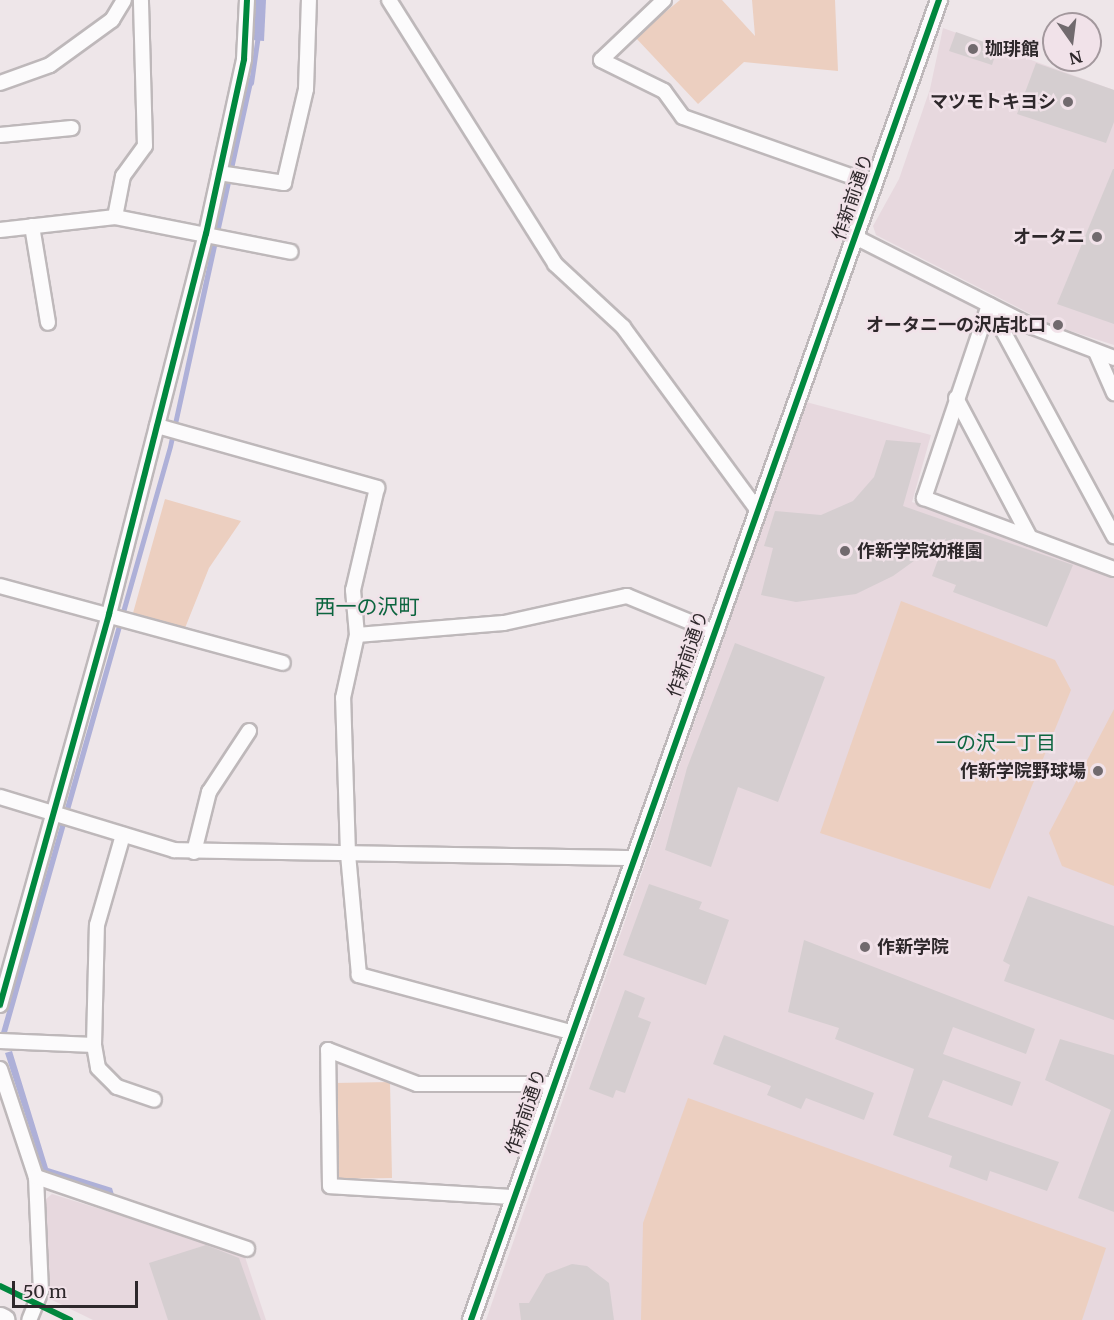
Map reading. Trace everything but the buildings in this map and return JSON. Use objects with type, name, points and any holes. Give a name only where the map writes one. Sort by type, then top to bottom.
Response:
[{"type":"street","points":[[0,82],[50,65],[112,20],[124,0]]},
{"type":"street","points":[[115,217],[123,176],[145,146],[141,0]]},
{"type":"street","points":[[0,1005],[109,614],[206,234],[244,59],[248,0]]},
{"type":"street","points":[[219,173],[284,183],[306,89],[309,0]]},
{"type":"street","points":[[389,0],[555,264],[623,327],[756,507]]},
{"type":"street","points":[[664,0],[601,60],[664,91],[682,117],[873,184]]},
{"type":"street","name":"作新前通り","points":[[471,1320],[712,631],[939,0]]},
{"type":"street","points":[[0,135],[72,128]]},
{"type":"street","points":[[0,230],[115,217],[291,252]]},
{"type":"street","points":[[32,226],[48,323]]},
{"type":"street","points":[[855,237],[989,305],[1114,358]]},
{"type":"street","points":[[989,305],[924,498],[1114,569]]},
{"type":"street","points":[[989,305],[1114,536]]},
{"type":"street","points":[[1096,352],[1114,393]]},
{"type":"street","points":[[956,398],[1030,538]]},
{"type":"street","points":[[157,426],[377,488],[353,590],[357,635],[343,698],[348,854],[359,975],[570,1032]]},
{"type":"street","points":[[0,586],[283,663]]},
{"type":"street","points":[[357,635],[504,623],[627,596],[712,631]]},
{"type":"street","points":[[194,852],[209,792],[249,731]]},
{"type":"street","points":[[0,797],[123,835],[194,852],[633,858]]},
{"type":"street","points":[[123,835],[98,925],[94,1045],[98,1068],[117,1087],[154,1100]]},
{"type":"street","points":[[0,1041],[94,1045]]},
{"type":"street","points":[[513,1197],[330,1186],[328,1050],[417,1084],[552,1084]]},
{"type":"street","points":[[0,1069],[36,1177],[41,1291],[28,1320]]},
{"type":"street","points":[[36,1177],[247,1248]]},
{"type":"shaded area","points":[[680,0],[722,0],[755,36],[752,0],[835,0],[838,71],[744,62],[698,104],[635,37]]},
{"type":"shaded area","points":[[943,28],[1042,64],[1042,72],[1064,72],[1114,90],[1114,345],[1052,325],[876,235],[873,226],[899,179],[930,89]]},
{"type":"shaded area","name":"作新学院","points":[[806,402],[931,435],[912,502],[1114,575],[1114,1320],[486,1320]]},
{"type":"shaded area","points":[[165,499],[241,521],[209,568],[185,628],[133,613]]},
{"type":"shaded area","points":[[901,601],[1055,660],[1071,690],[990,889],[820,833]]},
{"type":"shaded area","name":"作新学院野球場","points":[[1114,709],[1114,886],[1062,866],[1049,833]]},
{"type":"shaded area","points":[[390,1082],[392,1178],[335,1179],[334,1083]]},
{"type":"shaded area","points":[[688,1098],[1106,1248],[1082,1320],[641,1320],[643,1223]]},
{"type":"shaded area","points":[[52,1194],[244,1254],[266,1320],[93,1320],[52,1300],[45,1289],[45,1200]]},
{"type":"water","points":[[255,0],[266,0],[264,41],[252,40]]},
{"type":"water","points":[[248,78],[254,78],[173,447],[6,1036],[0,1036],[168,447]]},
{"type":"water","points":[[12,1051],[48,1168],[112,1188],[115,1198],[44,1173],[5,1053]]},
{"type":"waterway","points":[[251,83],[258,35]]},
{"type":"cycle path","points":[[0,1005],[109,614],[206,234],[244,59],[247,0]]},
{"type":"cycle path","points":[[471,1320],[939,0]]},
{"type":"cycle path","points":[[0,1286],[70,1320]]},
{"type":"place","name":"珈琲館","points":[[973,49]]},
{"type":"place","name":"マツモトキヨシ","points":[[1068,102]]},
{"type":"place","name":"オータニ","points":[[1097,237]]},
{"type":"place","name":"オータニ一の沢店北口","points":[[1058,325]]},
{"type":"place","name":"作新学院幼稚園","points":[[845,551]]},
{"type":"place","name":"作新学院野球場","points":[[1098,771]]},
{"type":"place","name":"作新学院","points":[[865,947]]},
{"type":"district","name":"西一の沢町","points":[[367,607]]},
{"type":"district","name":"一の沢一丁目","points":[[996,742]]}]
